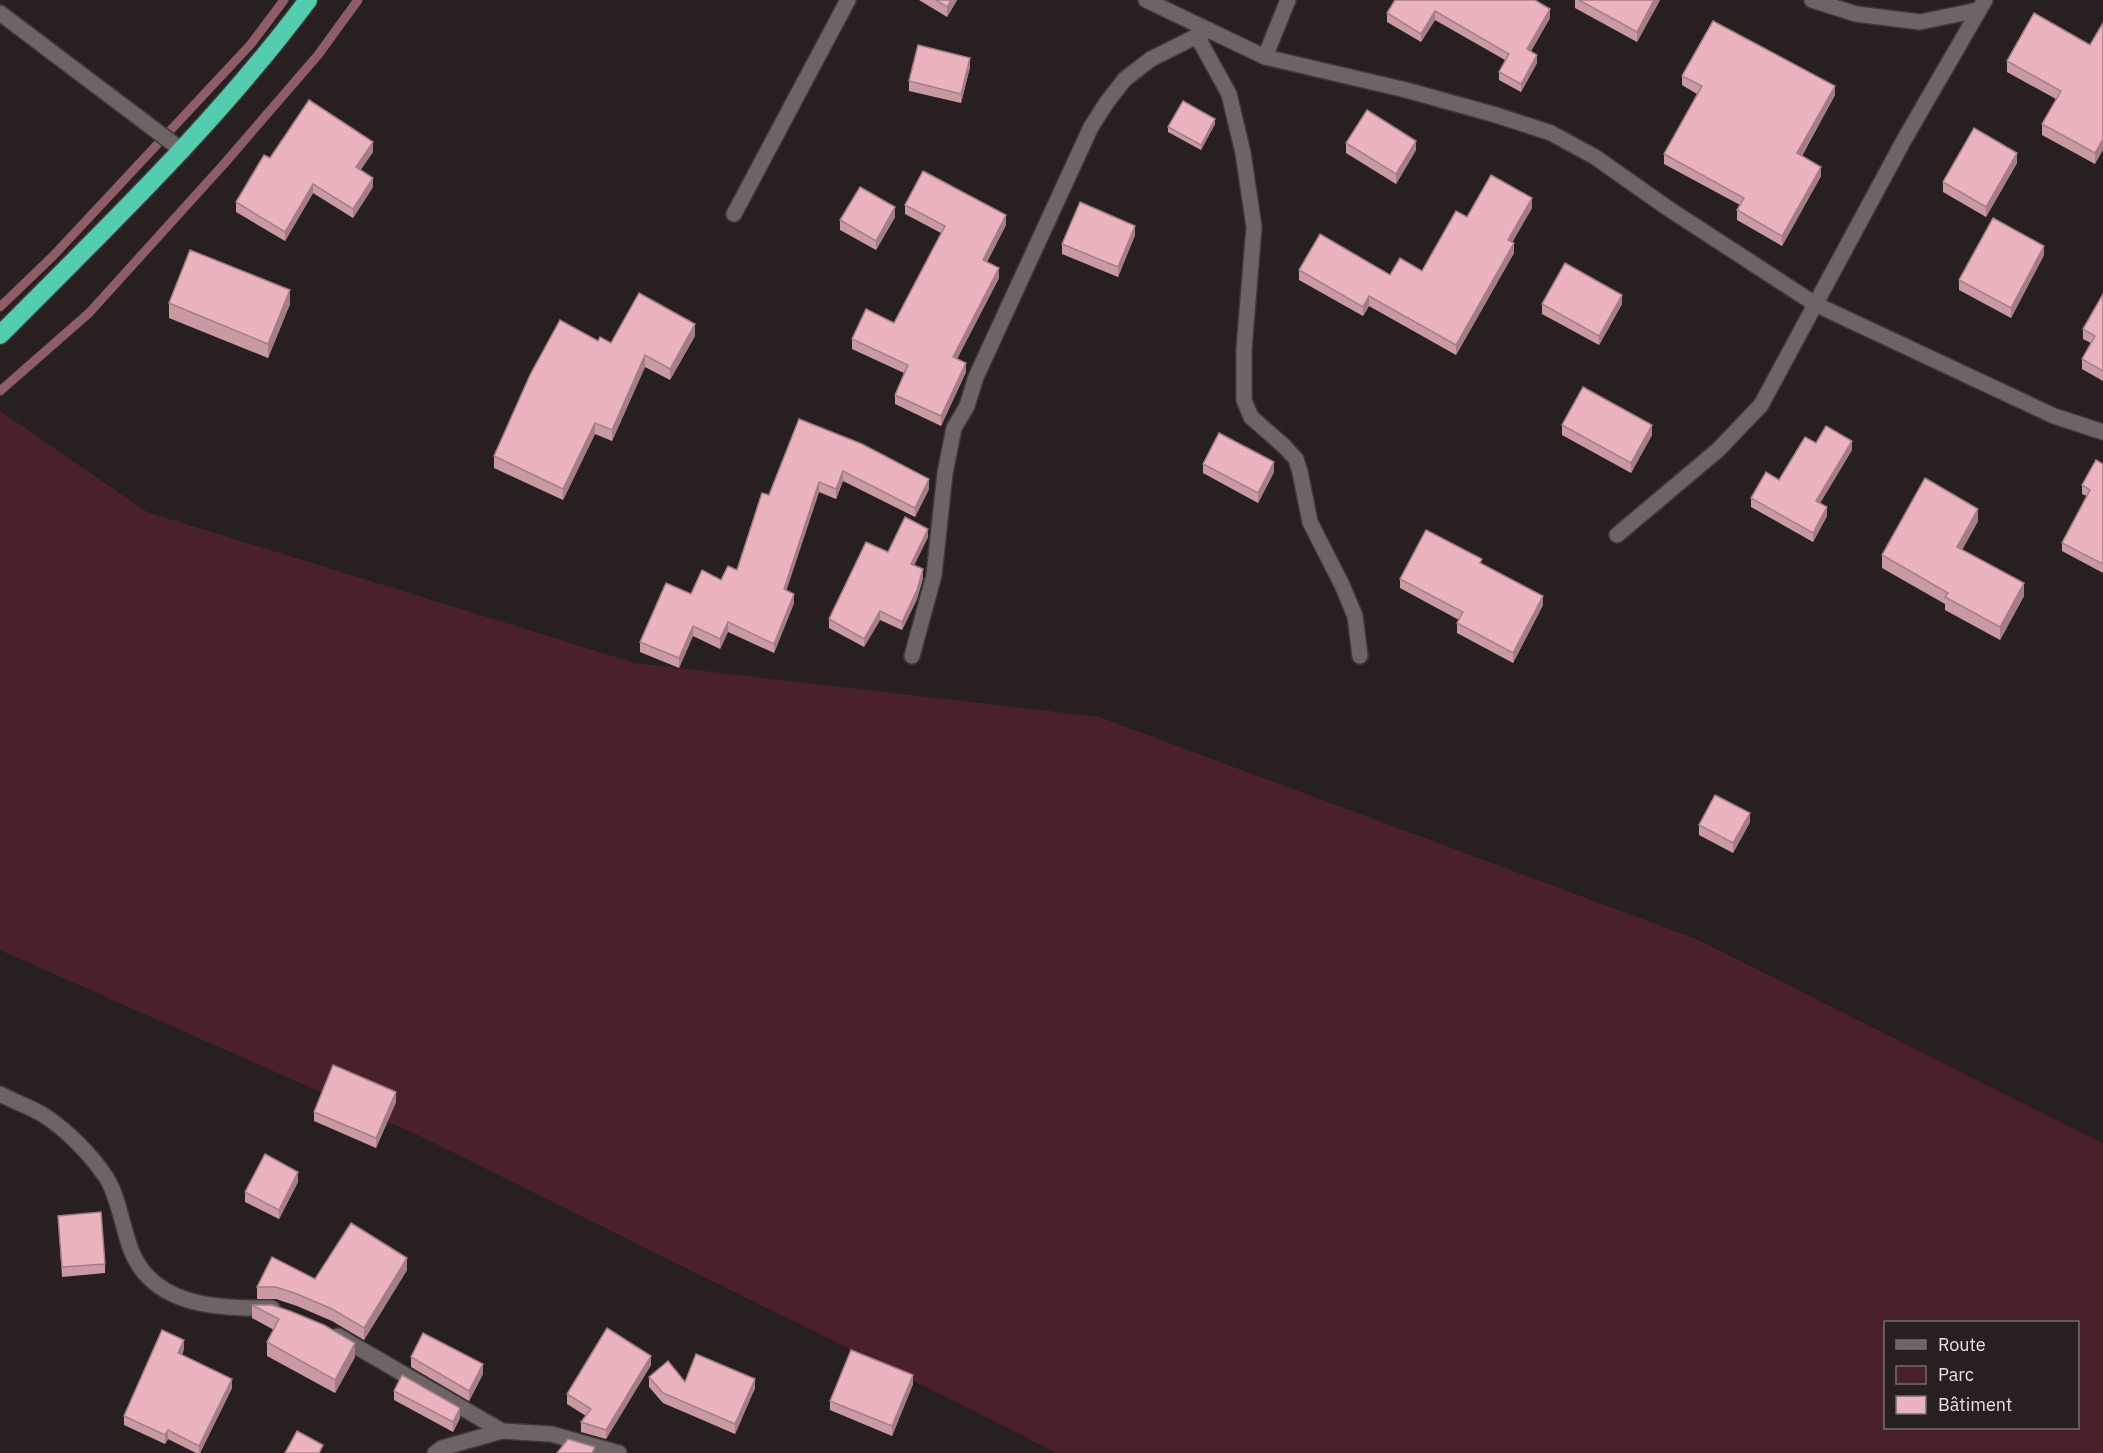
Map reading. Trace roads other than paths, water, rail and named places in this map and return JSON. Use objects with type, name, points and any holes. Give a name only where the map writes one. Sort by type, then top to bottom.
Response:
[{"type":"highway","points":[[0,334],[183,151],[234,93],[308,0]]},
{"type":"street","points":[[734,214],[848,0]]},
{"type":"street","points":[[1146,0],[1203,33],[1265,57],[1406,90],[1496,115],[1551,134],[1595,157],[1678,215],[1815,304],[2054,416],[2103,432]]},
{"type":"street","points":[[1265,57],[1288,0]]},
{"type":"street","points":[[1812,0],[1856,14],[1920,22],[1982,5]]},
{"type":"street","points":[[1617,535],[1718,450],[1761,405],[1904,140],[1982,5]]},
{"type":"street","points":[[0,13],[183,151]]},
{"type":"street","points":[[1203,33],[1229,94],[1243,153],[1254,227],[1244,349],[1244,400],[1251,417],[1296,459],[1310,522],[1342,585],[1354,616],[1360,656]]},
{"type":"street","points":[[912,656],[934,575],[945,473],[954,428],[967,406],[976,377],[1081,148],[1091,127],[1125,79],[1151,59],[1203,33]]},
{"type":"street","points":[[0,1094],[45,1116],[88,1155],[108,1179],[131,1251],[140,1268],[154,1283],[176,1297],[194,1303],[234,1309],[273,1308],[284,1311]]},
{"type":"street","points":[[328,1330],[502,1431]]},
{"type":"street","points":[[435,1453],[442,1448],[502,1431],[551,1434],[619,1453]]},
{"type":"waterway","points":[[0,307],[53,256],[251,44],[284,0]]},
{"type":"waterway","points":[[0,391],[89,313],[224,164],[318,55],[358,0]]}]
